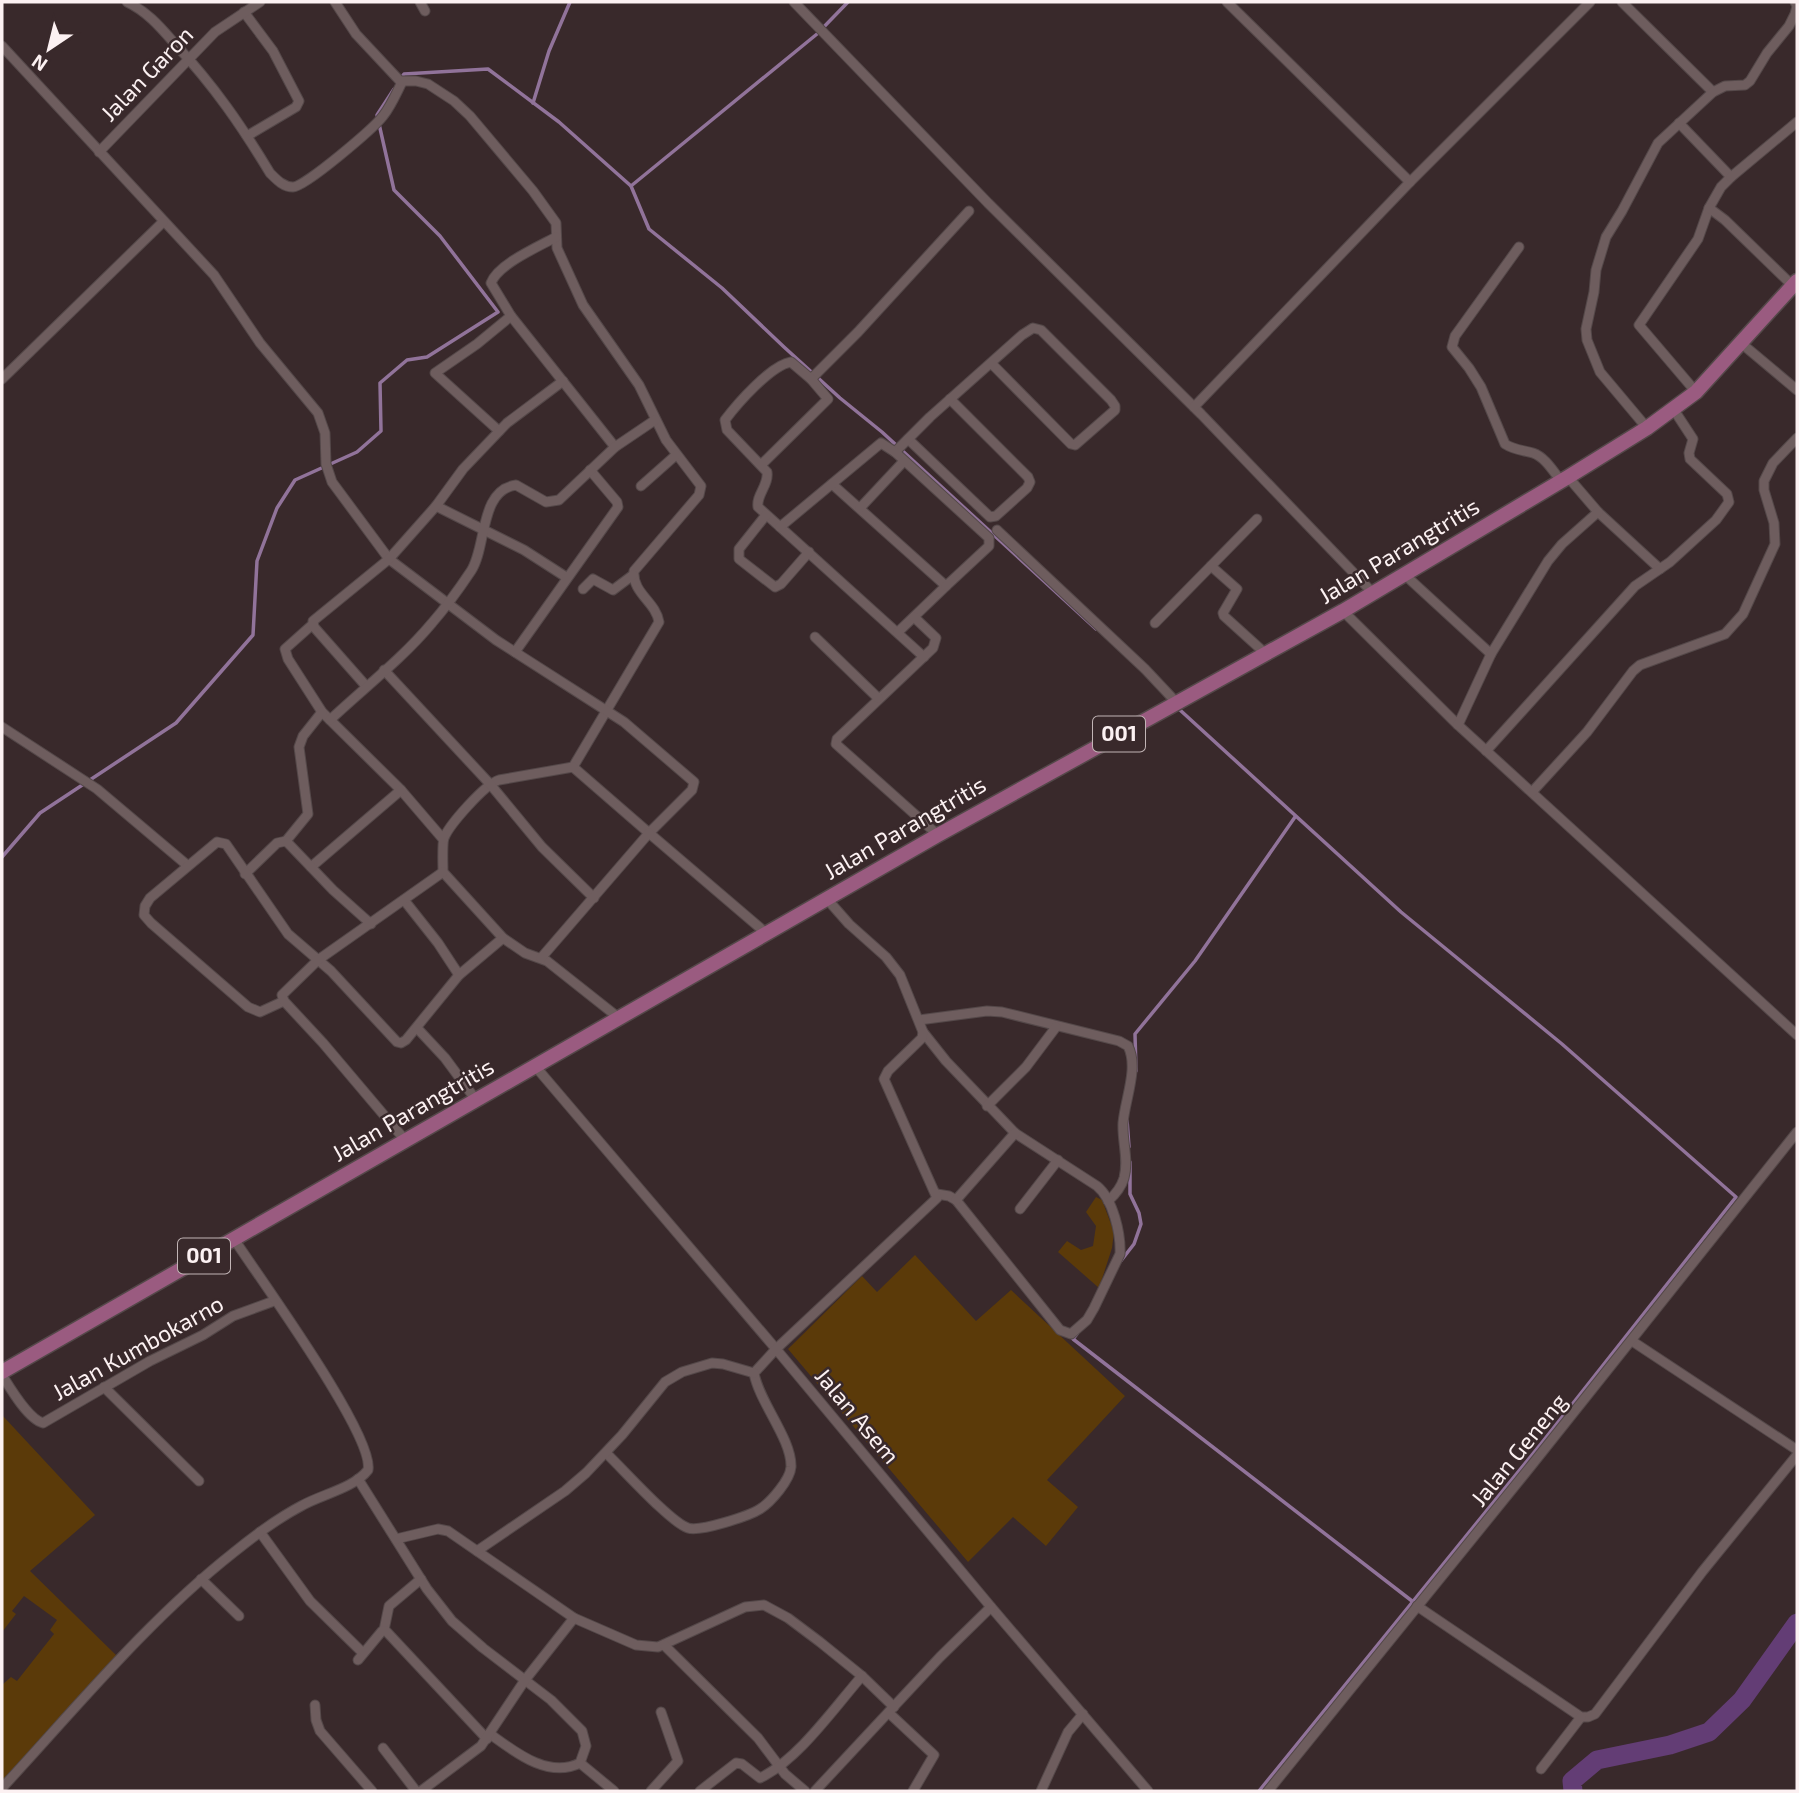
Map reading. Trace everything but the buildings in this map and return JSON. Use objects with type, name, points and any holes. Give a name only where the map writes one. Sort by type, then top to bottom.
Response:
[{"type":"main road","name":"Jalan Parangtritis","points":[[2,1373],[938,835],[1343,611],[1565,479],[1647,428],[1696,392],[1795,284]]},
{"type":"street","points":[[127,2],[139,7],[153,19],[223,99],[276,180],[295,187],[308,180],[375,126],[399,80]]},
{"type":"street","points":[[335,2],[356,34],[399,80],[428,84],[463,108],[548,212],[557,227],[557,248],[590,317],[639,385],[655,420],[699,484],[701,493],[639,563],[634,575],[613,590],[593,579],[583,589]]},
{"type":"street","points":[[420,2],[425,11]]},
{"type":"street","points":[[794,2],[988,203],[1194,407],[1373,593]]},
{"type":"street","points":[[1227,2],[1410,182]]},
{"type":"street","points":[[1194,407],[1410,182],[1590,2]]},
{"type":"street","points":[[1622,2],[1713,92]]},
{"type":"street","points":[[1647,428],[1600,372],[1589,349],[1586,329],[1596,270],[1606,237],[1629,200],[1658,143],[1713,92],[1725,86],[1745,85],[1751,81],[1766,53],[1789,26],[1797,6],[1795,2]]},
{"type":"street","name":"Jalan Garon","points":[[99,152],[215,32],[255,3]]},
{"type":"street","points":[[244,12],[273,51],[299,101],[296,107],[247,136]]},
{"type":"street","points":[[2,46],[214,275],[260,343],[318,413],[325,433],[326,464],[332,482],[389,559],[515,652],[606,709],[694,782],[692,790],[649,832],[541,958]]},
{"type":"street","points":[[1696,392],[1639,325],[1698,239],[1709,208],[1721,187],[1797,122]]},
{"type":"street","points":[[1679,123],[1731,177]]},
{"type":"street","points":[[1709,208],[1795,284]]},
{"type":"street","points":[[815,375],[969,211]]},
{"type":"street","points":[[2,379],[163,222]]},
{"type":"street","points":[[556,237],[508,264],[493,277],[492,286],[511,316],[615,447]]},
{"type":"street","points":[[1519,247],[1455,336],[1452,347],[1480,387],[1505,444],[1536,453],[1660,569]]},
{"type":"street","points":[[499,431],[435,373],[511,316]]},
{"type":"street","points":[[896,451],[950,399],[1027,331],[1035,327],[1111,400],[1115,410],[1073,445],[991,363]]},
{"type":"street","points":[[1741,343],[1797,390]]},
{"type":"street","points":[[761,465],[828,399],[815,375],[791,362],[782,364],[763,379],[725,420],[727,430],[766,472],[767,479],[757,504],[925,657]]},
{"type":"street","points":[[443,839],[401,790],[322,712],[285,650],[317,617],[389,559],[436,506],[453,481],[499,431],[523,409],[563,381]]},
{"type":"street","points":[[906,440],[990,517],[996,516],[1027,488],[1030,482],[1028,477],[950,399]]},
{"type":"street","points":[[1486,751],[1614,607],[1642,580],[1697,539],[1729,502],[1727,494],[1690,459],[1693,439],[1674,410]]},
{"type":"street","points":[[330,720],[431,625],[478,560],[490,506],[509,486],[520,486],[551,502],[563,497],[615,447],[655,420]]},
{"type":"street","points":[[1532,792],[1587,733],[1636,668],[1725,635],[1743,614],[1775,544],[1774,523],[1764,490],[1766,477],[1773,463],[1797,438]]},
{"type":"street","points":[[780,527],[878,443],[896,451],[989,538],[989,546],[898,632]]},
{"type":"street","points":[[641,486],[677,454]]},
{"type":"street","points":[[860,508],[904,461]]},
{"type":"street","points":[[515,652],[618,506],[590,470]]},
{"type":"street","points":[[832,484],[946,586]]},
{"type":"street","points":[[436,506],[524,550],[566,577]]},
{"type":"street","points":[[1458,726],[1491,654],[1548,561],[1562,544],[1598,512]]},
{"type":"street","points":[[766,515],[739,549],[739,559],[775,587],[809,552]]},
{"type":"street","points":[[1154,622],[1257,519]]},
{"type":"street","points":[[997,530],[1145,669],[1176,702]]},
{"type":"street","points":[[1211,566],[1237,589],[1223,613],[1224,617],[1266,654]]},
{"type":"street","points":[[619,1018],[541,958],[525,953],[503,937],[443,872],[443,839],[473,800],[490,784],[573,766],[659,622],[656,612],[636,585],[634,575]]},
{"type":"street","points":[[1405,575],[1491,654]]},
{"type":"street","points":[[1343,611],[1458,726],[1797,1035]]},
{"type":"street","points":[[914,617],[936,638],[933,649],[837,739],[837,746],[938,835]]},
{"type":"street","points":[[313,624],[366,686]]},
{"type":"street","points":[[815,637],[878,698]]},
{"type":"street","points":[[384,670],[490,784],[542,847],[594,898]]},
{"type":"street","points":[[245,874],[277,843],[286,841],[308,814],[299,747],[303,736],[322,712]]},
{"type":"street","points":[[2,727],[97,789],[187,865]]},
{"type":"street","points":[[573,766],[766,933]]},
{"type":"street","points":[[311,867],[401,790]]},
{"type":"street","points":[[284,1002],[260,1012],[248,1007],[144,915],[150,898],[187,865],[220,841],[226,844],[288,934],[351,990],[392,1039],[401,1043],[417,1028],[459,975],[503,937]]},
{"type":"street","points":[[286,841],[371,924]]},
{"type":"street","points":[[405,1140],[323,1043],[284,1002],[282,995],[318,960],[443,872]]},
{"type":"street","points":[[827,899],[893,965],[905,986],[923,1032],[987,1106],[1015,1133],[1097,1186],[1108,1200],[1121,1243],[1120,1254],[1087,1320],[1072,1334],[1064,1333],[956,1200],[937,1194]]},
{"type":"street","points":[[404,900],[459,975]]},
{"type":"street","points":[[919,1020],[987,1011],[1002,1012],[1119,1041],[1128,1046],[1131,1054],[1131,1076],[1123,1123],[1125,1175],[1121,1188],[1108,1200]]},
{"type":"street","points":[[987,1106],[1026,1067],[1056,1027]]},
{"type":"street","points":[[417,1028],[445,1058],[476,1100]]},
{"type":"street","points":[[754,1373],[776,1349],[936,1201],[937,1194],[884,1079],[888,1071],[919,1042],[923,1032]]},
{"type":"street","name":"Jalan Asem","points":[[536,1066],[1148,1791]]},
{"type":"street","name":"Jalan Geneng","points":[[1268,1791],[1632,1341],[1797,1132]]},
{"type":"street","points":[[956,1200],[1015,1133]]},
{"type":"street","points":[[1020,1209],[1058,1160]]},
{"type":"street","points":[[2,1788],[132,1648],[201,1579],[260,1532],[306,1503],[358,1479],[369,1467],[363,1444],[348,1415],[234,1239]]},
{"type":"street","name":"Jalan Kumbokarno","points":[[2,1373],[16,1397],[40,1423],[46,1422],[233,1316],[274,1301]]},
{"type":"street","points":[[1418,1606],[1581,1717],[1595,1714],[1702,1572],[1797,1453],[1632,1341]]},
{"type":"street","points":[[477,1551],[565,1490],[606,1452],[656,1391],[673,1377],[712,1363],[754,1373]]},
{"type":"street","points":[[606,1452],[660,1505],[690,1529],[755,1512],[766,1504],[788,1476],[791,1463],[754,1373]]},
{"type":"street","points":[[104,1387],[199,1481]]},
{"type":"street","points":[[358,1479],[421,1579],[452,1621],[568,1714],[582,1731],[586,1746],[580,1763]]},
{"type":"street","points":[[396,1539],[443,1529],[574,1618],[636,1645],[664,1645],[745,1606],[764,1605],[795,1623],[862,1676],[934,1755],[914,1791]]},
{"type":"street","points":[[260,1532],[310,1601],[360,1656],[384,1630],[389,1606],[421,1579]]},
{"type":"street","points":[[201,1579],[239,1616]]},
{"type":"street","points":[[815,1791],[933,1664],[991,1607]]},
{"type":"street","points":[[383,1748],[419,1791],[473,1753],[489,1736],[525,1680],[574,1618]]},
{"type":"street","points":[[384,1630],[489,1736],[550,1768],[566,1768],[580,1763]]},
{"type":"street","points":[[664,1645],[758,1738],[779,1766],[804,1791]]},
{"type":"street","points":[[700,1791],[736,1763],[742,1764],[761,1778],[779,1766],[806,1741],[862,1676]]},
{"type":"street","points":[[315,1705],[320,1731],[372,1791]]},
{"type":"street","points":[[651,1791],[676,1765],[679,1757],[661,1712]]},
{"type":"street","points":[[1041,1791],[1070,1728],[1083,1714]]},
{"type":"street","points":[[1541,1769],[1581,1717]]},
{"type":"street","points":[[580,1763],[614,1791]]},
{"type":"shaded area","points":[[1096,1197],[1102,1200],[1114,1232],[1112,1248],[1099,1288],[1058,1252],[1067,1241],[1081,1250],[1093,1246],[1096,1226],[1086,1212]]},
{"type":"shaded area","points":[[915,1255],[976,1321],[1011,1290],[1125,1396],[1047,1480],[1078,1507],[1046,1546],[1013,1517],[968,1562],[788,1349],[862,1276],[877,1292]]},
{"type":"shaded area","points":[[2,1415],[95,1515],[30,1571],[117,1656],[2,1783],[2,1685],[11,1677],[17,1681],[54,1634],[50,1630],[57,1620],[24,1596],[12,1611],[16,1614],[2,1632]]},
{"type":"waterway","points":[[533,103],[549,51],[570,2]]},
{"type":"waterway","points":[[631,186],[817,34],[848,2]]},
{"type":"waterway","points":[[400,79],[404,74],[488,69],[559,122],[631,186],[649,229],[722,288],[1096,629]]},
{"type":"waterway","points":[[2,857],[40,813],[176,723],[253,635],[257,561],[277,508],[295,480],[357,452],[381,431],[380,383],[407,360],[427,357],[498,312],[440,236],[394,190],[377,115],[394,89]]},
{"type":"waterway","points":[[1180,710],[1401,912],[1562,1044],[1736,1197],[1540,1445],[1259,1791]]},
{"type":"waterway","points":[[1136,1071],[1135,1034],[1195,961],[1295,817]]},
{"type":"waterway","points":[[1127,1120],[1129,1147]]},
{"type":"waterway","points":[[1120,1262],[1134,1244],[1141,1224],[1130,1194],[1130,1162]]},
{"type":"waterway","points":[[1077,1334],[1073,1339],[1412,1601]]},
{"type":"waterway","points":[[1573,1791],[1572,1781],[1597,1760],[1670,1745],[1709,1732],[1742,1700],[1797,1623]]}]
